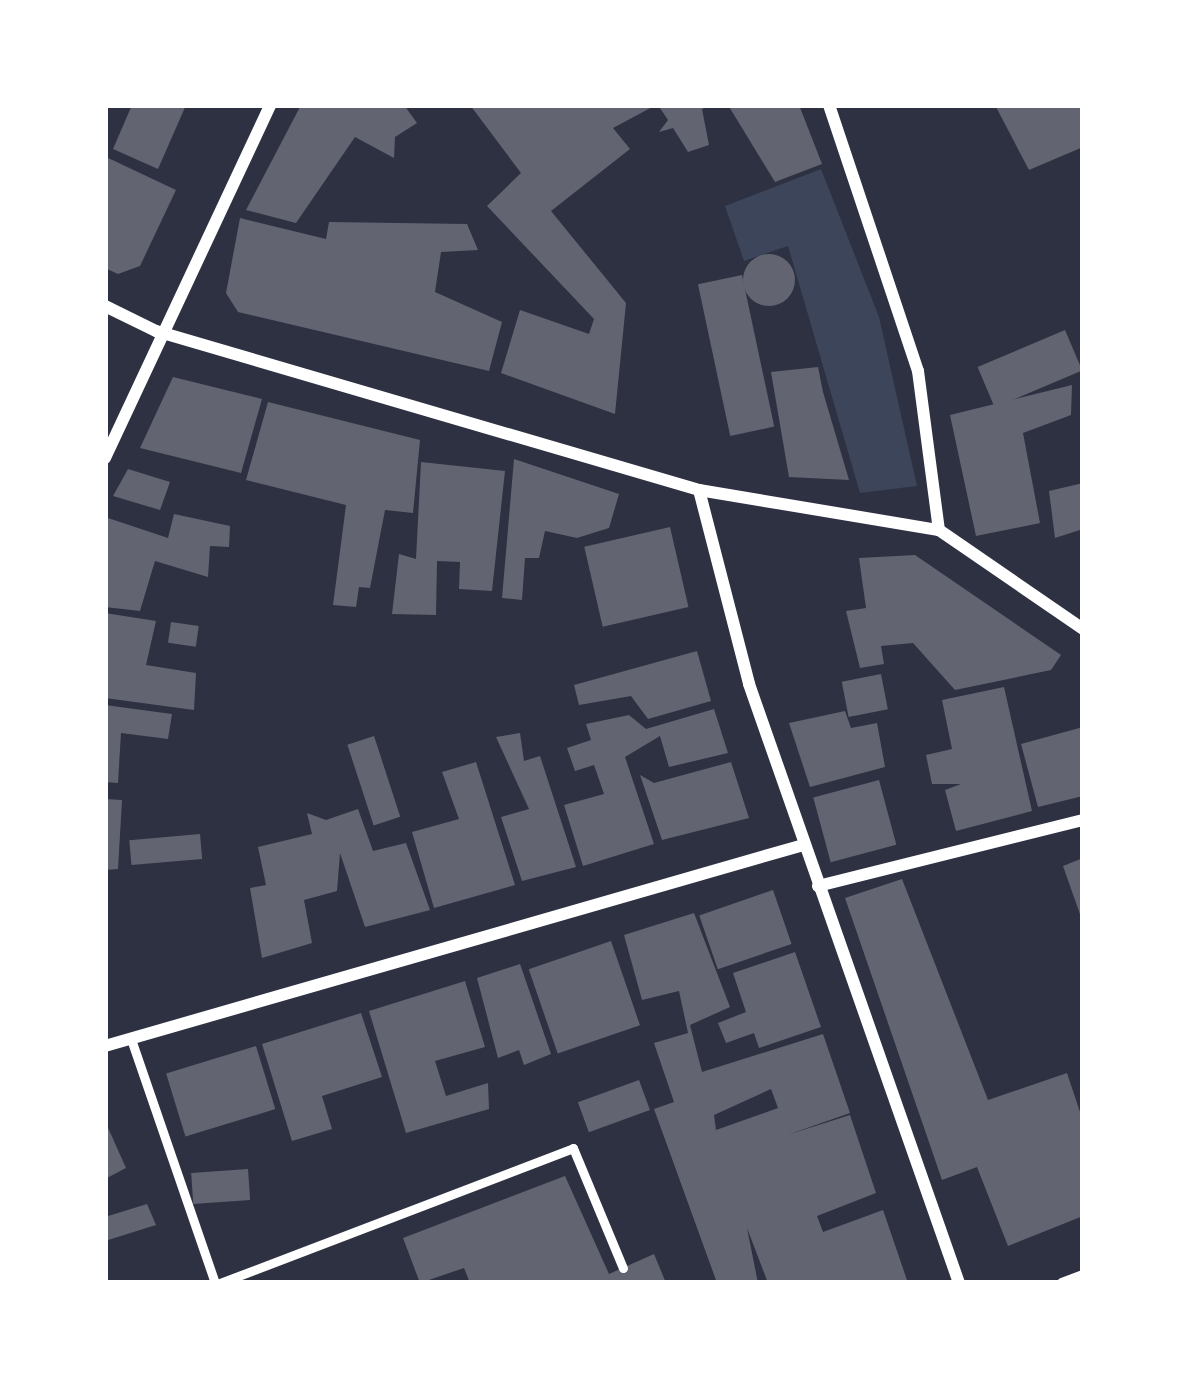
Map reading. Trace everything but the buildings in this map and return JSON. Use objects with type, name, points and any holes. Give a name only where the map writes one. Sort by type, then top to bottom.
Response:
[{"type":"street","points":[[105,458],[156,331],[270,105]]},
{"type":"street","points":[[830,105],[919,371],[939,530]]},
{"type":"street","points":[[105,306],[156,331],[699,490],[939,530],[1083,628]]},
{"type":"street","points":[[699,490],[803,845],[959,1283]]},
{"type":"street","points":[[818,886],[1083,820]]},
{"type":"street","points":[[105,1046],[133,1042],[803,845]]},
{"type":"street","points":[[1062,1283],[1083,1275]]},
{"type":"lane","points":[[133,1042],[217,1283],[574,1148],[623,1268]]},
{"type":"shaded area","points":[[821,169],[879,317],[917,486],[860,493],[788,246],[744,261],[725,206]]}]
